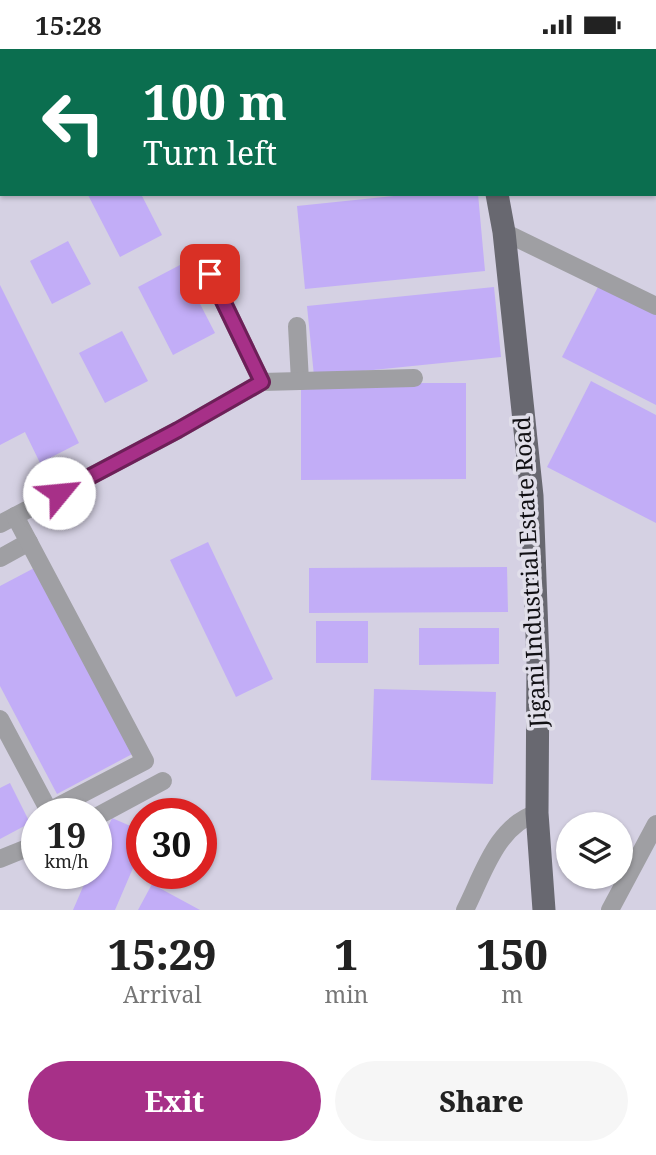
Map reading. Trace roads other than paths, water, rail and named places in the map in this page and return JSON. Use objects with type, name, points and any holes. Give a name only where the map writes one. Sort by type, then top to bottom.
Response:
[{"type":"main road","name":"Jigani Industrial Estate Road","points":[[497,196],[504,232],[531,496],[538,662],[537,813],[548,906]]},
{"type":"street","points":[[504,232],[656,306]]},
{"type":"street","points":[[210,274],[255,386]]},
{"type":"street","points":[[297,325],[300,381]]},
{"type":"street","points":[[0,719],[49,811],[145,761],[29,542],[8,520],[255,386],[300,381],[414,378]]},
{"type":"street","points":[[0,558],[29,542]]},
{"type":"street","points":[[112,808],[163,781]]},
{"type":"street","points":[[465,910],[498,843],[511,827],[537,813]]},
{"type":"street","points":[[610,910],[656,824]]},
{"type":"street","points":[[0,859],[21,850]]}]
